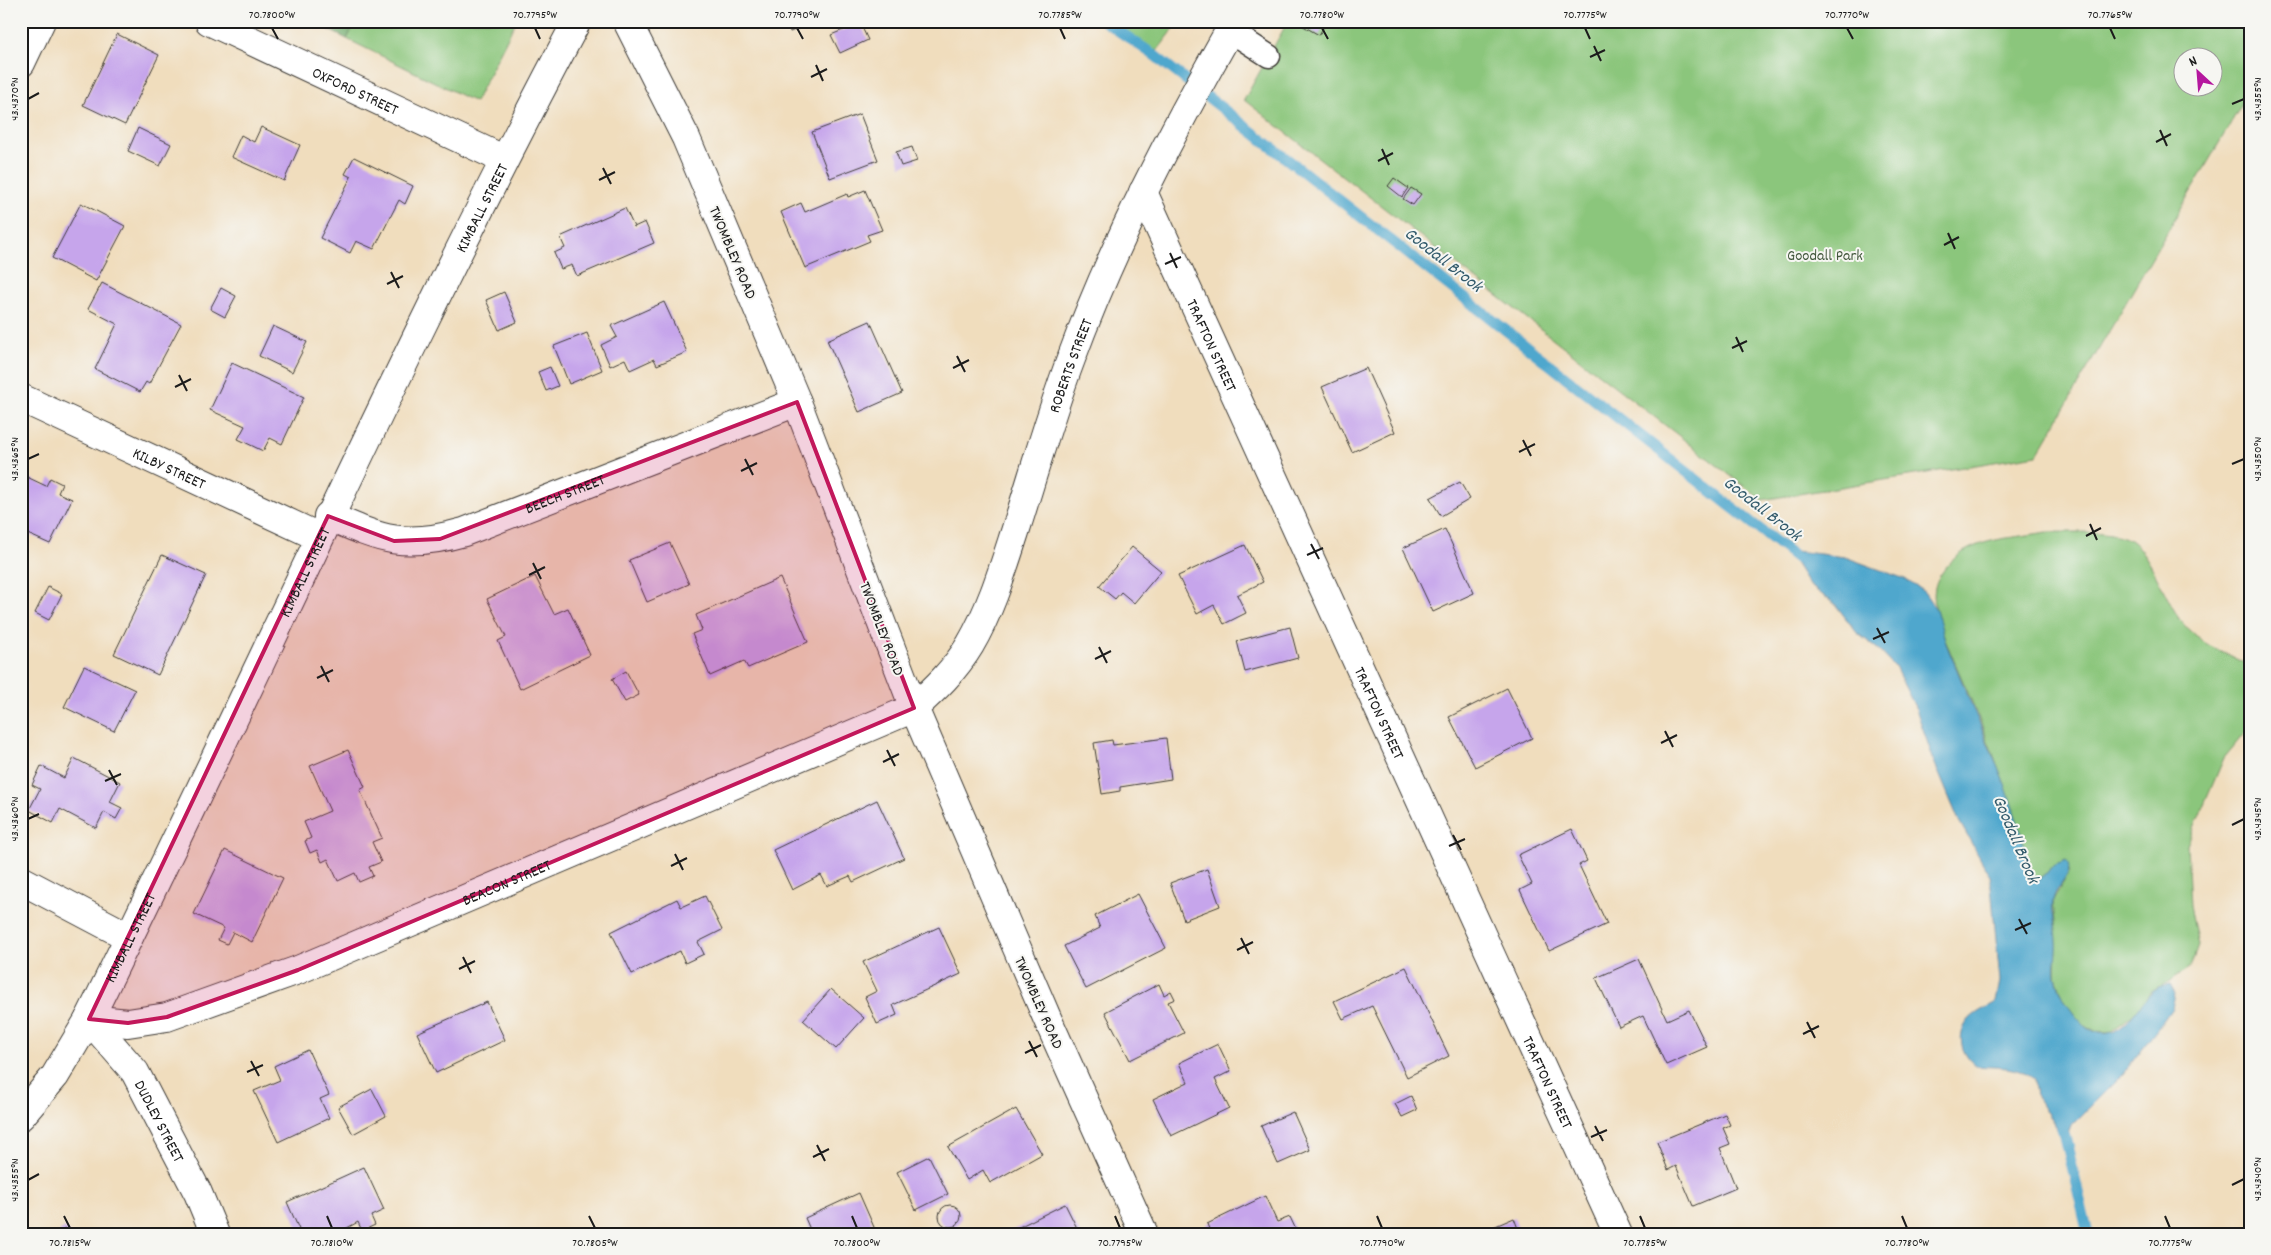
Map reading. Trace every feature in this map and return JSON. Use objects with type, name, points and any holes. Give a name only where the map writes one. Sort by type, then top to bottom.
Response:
[{"type":"street","points":[[21,63],[41,21]]},
{"type":"street","name":"OXFORD STREET","points":[[209,21],[503,160]]},
{"type":"street","name":"KIMBALL STREET","points":[[21,1116],[55,1076],[89,1018],[323,527],[503,160],[577,21]]},
{"type":"street","name":"TWOMBLEY ROAD","points":[[627,21],[686,138],[797,402],[914,708],[1047,1018],[1144,1234]]},
{"type":"street","name":"ROBERTS STREET","points":[[914,708],[955,667],[985,615],[1005,562],[1070,360],[1108,268],[1143,192],[1232,26]]},
{"type":"street","name":"TRAFTON STREET","points":[[1143,192],[1618,1234]]},
{"type":"street","name":"KILBY STREET","points":[[21,398],[323,527]]},
{"type":"street","name":"BEECH STREET","points":[[323,527],[394,541],[415,542],[440,539],[464,532],[797,402]]},
{"type":"street","name":"BEACON STREET","points":[[89,1018],[128,1023],[167,1017],[298,970],[914,708]]},
{"type":"street","points":[[21,880],[129,937]]},
{"type":"street","name":"DUDLEY STREET","points":[[89,1018],[135,1072],[198,1193],[215,1234]]},
{"type":"lane","points":[[1232,26],[1268,56]]},
{"type":"highlighted area","points":[[797,402],[914,708],[298,970],[167,1017],[128,1023],[89,1019],[328,516],[394,541],[440,539]]},
{"type":"green space","points":[[311,21],[356,21],[347,39]]},
{"type":"green space","points":[[356,21],[516,21],[475,102],[347,39]]},
{"type":"green space","points":[[1104,21],[1180,21],[1154,55]]},
{"type":"green space","name":"Goodall Park","points":[[1288,21],[2250,21],[2250,90],[2037,455],[1762,500],[1244,100]]},
{"type":"green space","points":[[2046,532],[2112,534],[2130,540],[2145,557],[2180,620],[2188,629],[2210,646],[2250,666],[2250,727],[2224,758],[2187,845],[2190,906],[2198,946],[2190,968],[2150,993],[2139,1010],[2109,1033],[2097,1032],[2081,1023],[2064,1001],[2056,976],[2057,943],[2053,900],[2070,871],[2053,865],[2039,879],[2033,876],[2005,785],[1944,636],[1934,600],[1934,591],[1938,578],[1951,562],[1962,553],[1988,542]]},
{"type":"water","points":[[1787,550],[1845,557],[1905,579],[1924,592],[1936,609],[1947,646],[2005,784],[2033,876],[2039,879],[2053,865],[2066,860],[2068,865],[2067,875],[2053,900],[2057,942],[2055,968],[2062,994],[2074,1014],[2091,1029],[2100,1033],[2109,1033],[2126,1023],[2152,992],[2160,987],[2170,985],[2175,994],[2172,1008],[2158,1028],[2122,1075],[2072,1125],[2066,1141],[2036,1097],[2034,1079],[2013,1069],[1976,1066],[1964,1051],[1961,1040],[1967,1022],[1973,1016],[1996,1002],[2000,981],[1990,876],[1959,821],[1935,764],[1916,709],[1895,667],[1879,650],[1857,633],[1835,604],[1809,585]]},
{"type":"building","points":[[787,21],[818,21],[790,32]]},
{"type":"building","points":[[1299,21],[1327,21],[1319,35],[1298,23]]},
{"type":"building","points":[[860,23],[868,40],[840,53],[831,35]]},
{"type":"building","points":[[117,34],[159,55],[125,125],[83,105]]},
{"type":"building","points":[[860,114],[878,160],[830,178],[812,132]]},
{"type":"building","points":[[261,127],[300,145],[284,181],[231,157],[241,135],[254,142]]},
{"type":"building","points":[[138,128],[171,144],[160,166],[128,151]]},
{"type":"building","points":[[912,147],[917,161],[901,166],[896,152]]},
{"type":"building","points":[[354,157],[413,186],[405,204],[399,200],[374,249],[356,241],[350,253],[320,238],[351,177],[345,174]]},
{"type":"building","points":[[1394,178],[1408,188],[1402,197],[1388,186]]},
{"type":"building","points":[[1411,188],[1421,194],[1413,205],[1403,199]]},
{"type":"building","points":[[865,190],[882,230],[867,235],[870,241],[805,268],[781,212],[801,203],[805,212],[847,194],[848,197]]},
{"type":"building","points":[[81,203],[125,226],[96,281],[52,258]]},
{"type":"building","points":[[625,208],[634,227],[645,222],[654,243],[577,276],[572,265],[561,269],[554,253],[565,248],[560,237]]},
{"type":"building","points":[[102,283],[181,324],[149,384],[146,382],[140,392],[95,369],[117,324],[88,309]]},
{"type":"building","points":[[221,288],[236,296],[225,317],[210,309]]},
{"type":"building","points":[[504,292],[517,322],[499,330],[486,300]]},
{"type":"building","points":[[664,302],[687,352],[657,365],[654,359],[630,370],[625,359],[610,366],[601,345],[617,337],[611,326]]},
{"type":"building","points":[[870,321],[902,393],[859,412],[827,340]]},
{"type":"building","points":[[273,326],[307,342],[292,372],[259,356]]},
{"type":"building","points":[[587,333],[602,370],[569,384],[554,346]]},
{"type":"building","points":[[232,363],[304,397],[282,444],[270,438],[263,451],[238,439],[245,426],[210,410]]},
{"type":"building","points":[[550,367],[558,386],[546,391],[538,372]]},
{"type":"building","points":[[1366,368],[1395,432],[1352,452],[1322,387]]},
{"type":"building","points":[[27,477],[46,486],[50,478],[62,484],[58,493],[72,499],[50,544],[21,531],[21,489]]},
{"type":"building","points":[[1460,482],[1470,499],[1441,516],[1430,498]]},
{"type":"building","points":[[1445,529],[1474,593],[1433,612],[1403,548]]},
{"type":"building","points":[[670,543],[689,584],[647,602],[629,560]]},
{"type":"building","points":[[1245,545],[1263,582],[1237,595],[1246,613],[1224,624],[1214,605],[1197,614],[1178,576]]},
{"type":"building","points":[[1132,547],[1161,571],[1134,603],[1121,592],[1115,599],[1099,586]]},
{"type":"building","points":[[162,555],[206,575],[158,675],[114,654]]},
{"type":"building","points":[[535,576],[554,614],[568,608],[590,655],[520,689],[498,641],[506,637],[487,599]]},
{"type":"building","points":[[780,578],[808,642],[748,668],[744,661],[710,676],[692,634],[702,630],[696,615]]},
{"type":"building","points":[[48,587],[62,594],[49,620],[35,613]]},
{"type":"building","points":[[1290,627],[1298,658],[1245,672],[1237,641]]},
{"type":"building","points":[[84,666],[135,690],[114,731],[64,707]]},
{"type":"building","points":[[626,671],[639,695],[625,702],[612,679]]},
{"type":"building","points":[[1507,688],[1532,738],[1475,767],[1449,717]]},
{"type":"building","points":[[1166,738],[1171,779],[1120,787],[1120,791],[1102,794],[1094,743],[1112,740],[1113,745]]},
{"type":"building","points":[[348,750],[365,787],[360,790],[382,838],[372,842],[381,862],[369,867],[373,876],[359,882],[355,873],[338,881],[328,859],[322,862],[317,850],[310,853],[305,841],[311,838],[304,822],[330,811],[310,766]]},
{"type":"building","points":[[74,758],[120,782],[110,802],[122,808],[116,819],[104,812],[96,828],[60,809],[53,823],[29,810],[40,789],[32,785],[41,766],[64,778]]},
{"type":"building","points":[[877,800],[904,858],[853,882],[850,876],[827,886],[821,875],[792,890],[773,850]]},
{"type":"building","points":[[1572,829],[1587,861],[1579,865],[1607,924],[1549,951],[1520,890],[1532,884],[1518,855]]},
{"type":"building","points":[[225,850],[283,878],[252,942],[233,932],[227,944],[218,940],[224,928],[194,914]]},
{"type":"building","points":[[1207,869],[1220,906],[1184,920],[1170,883]]},
{"type":"building","points":[[1138,894],[1166,948],[1086,989],[1064,946],[1100,928],[1095,916]]},
{"type":"building","points":[[705,896],[722,930],[698,942],[704,954],[685,963],[680,951],[632,974],[611,932],[677,899],[681,907]]},
{"type":"building","points":[[939,927],[961,974],[893,1005],[897,1015],[877,1024],[865,997],[877,991],[863,962]]},
{"type":"building","points":[[1639,959],[1667,1020],[1689,1010],[1707,1047],[1666,1065],[1643,1016],[1619,1027],[1596,978]]},
{"type":"building","points":[[1406,967],[1449,1056],[1407,1077],[1372,1006],[1343,1019],[1334,1001]]},
{"type":"building","points":[[1159,984],[1164,995],[1171,991],[1175,999],[1168,1002],[1184,1033],[1130,1060],[1105,1012]]},
{"type":"building","points":[[831,989],[864,1018],[836,1049],[803,1020]]},
{"type":"building","points":[[487,1002],[505,1040],[436,1073],[417,1033]]},
{"type":"building","points":[[1218,1044],[1231,1071],[1215,1079],[1229,1108],[1171,1136],[1153,1099],[1188,1082],[1179,1063]]},
{"type":"building","points":[[308,1050],[329,1095],[320,1099],[329,1118],[278,1142],[254,1091],[280,1080],[274,1066]]},
{"type":"building","points":[[372,1089],[386,1116],[353,1134],[338,1107]]},
{"type":"building","points":[[1411,1096],[1417,1110],[1402,1117],[1395,1104]]},
{"type":"building","points":[[1016,1109],[1042,1154],[990,1183],[983,1170],[967,1180],[948,1147]]},
{"type":"building","points":[[1293,1112],[1310,1150],[1278,1164],[1261,1126]]},
{"type":"building","points":[[1725,1114],[1730,1125],[1723,1128],[1730,1144],[1720,1148],[1736,1188],[1693,1206],[1676,1166],[1668,1170],[1657,1142]]},
{"type":"building","points":[[929,1156],[948,1194],[916,1210],[897,1172]]},
{"type":"building","points":[[364,1167],[384,1210],[371,1216],[375,1225],[362,1231],[358,1222],[336,1234],[301,1234],[287,1202]]},
{"type":"building","points":[[859,1193],[877,1234],[812,1234],[805,1218]]},
{"type":"building","points":[[1265,1196],[1277,1222],[1290,1217],[1298,1234],[1211,1234],[1207,1224]]},
{"type":"building","points":[[1065,1204],[1080,1234],[1005,1234]]},
{"type":"building","points":[[950,1205],[958,1208],[961,1216],[958,1224],[950,1227],[942,1224],[939,1216],[942,1208]]},
{"type":"building","points":[[1514,1218],[1520,1234],[1477,1234]]},
{"type":"building","points":[[65,1228],[70,1234],[57,1234]]},
{"type":"waterway","name":"Goodall Brook","points":[[1104,21],[1154,55],[1798,559]]},
{"type":"waterway","name":"Goodall Brook","points":[[2063,1128],[2088,1234]]}]
